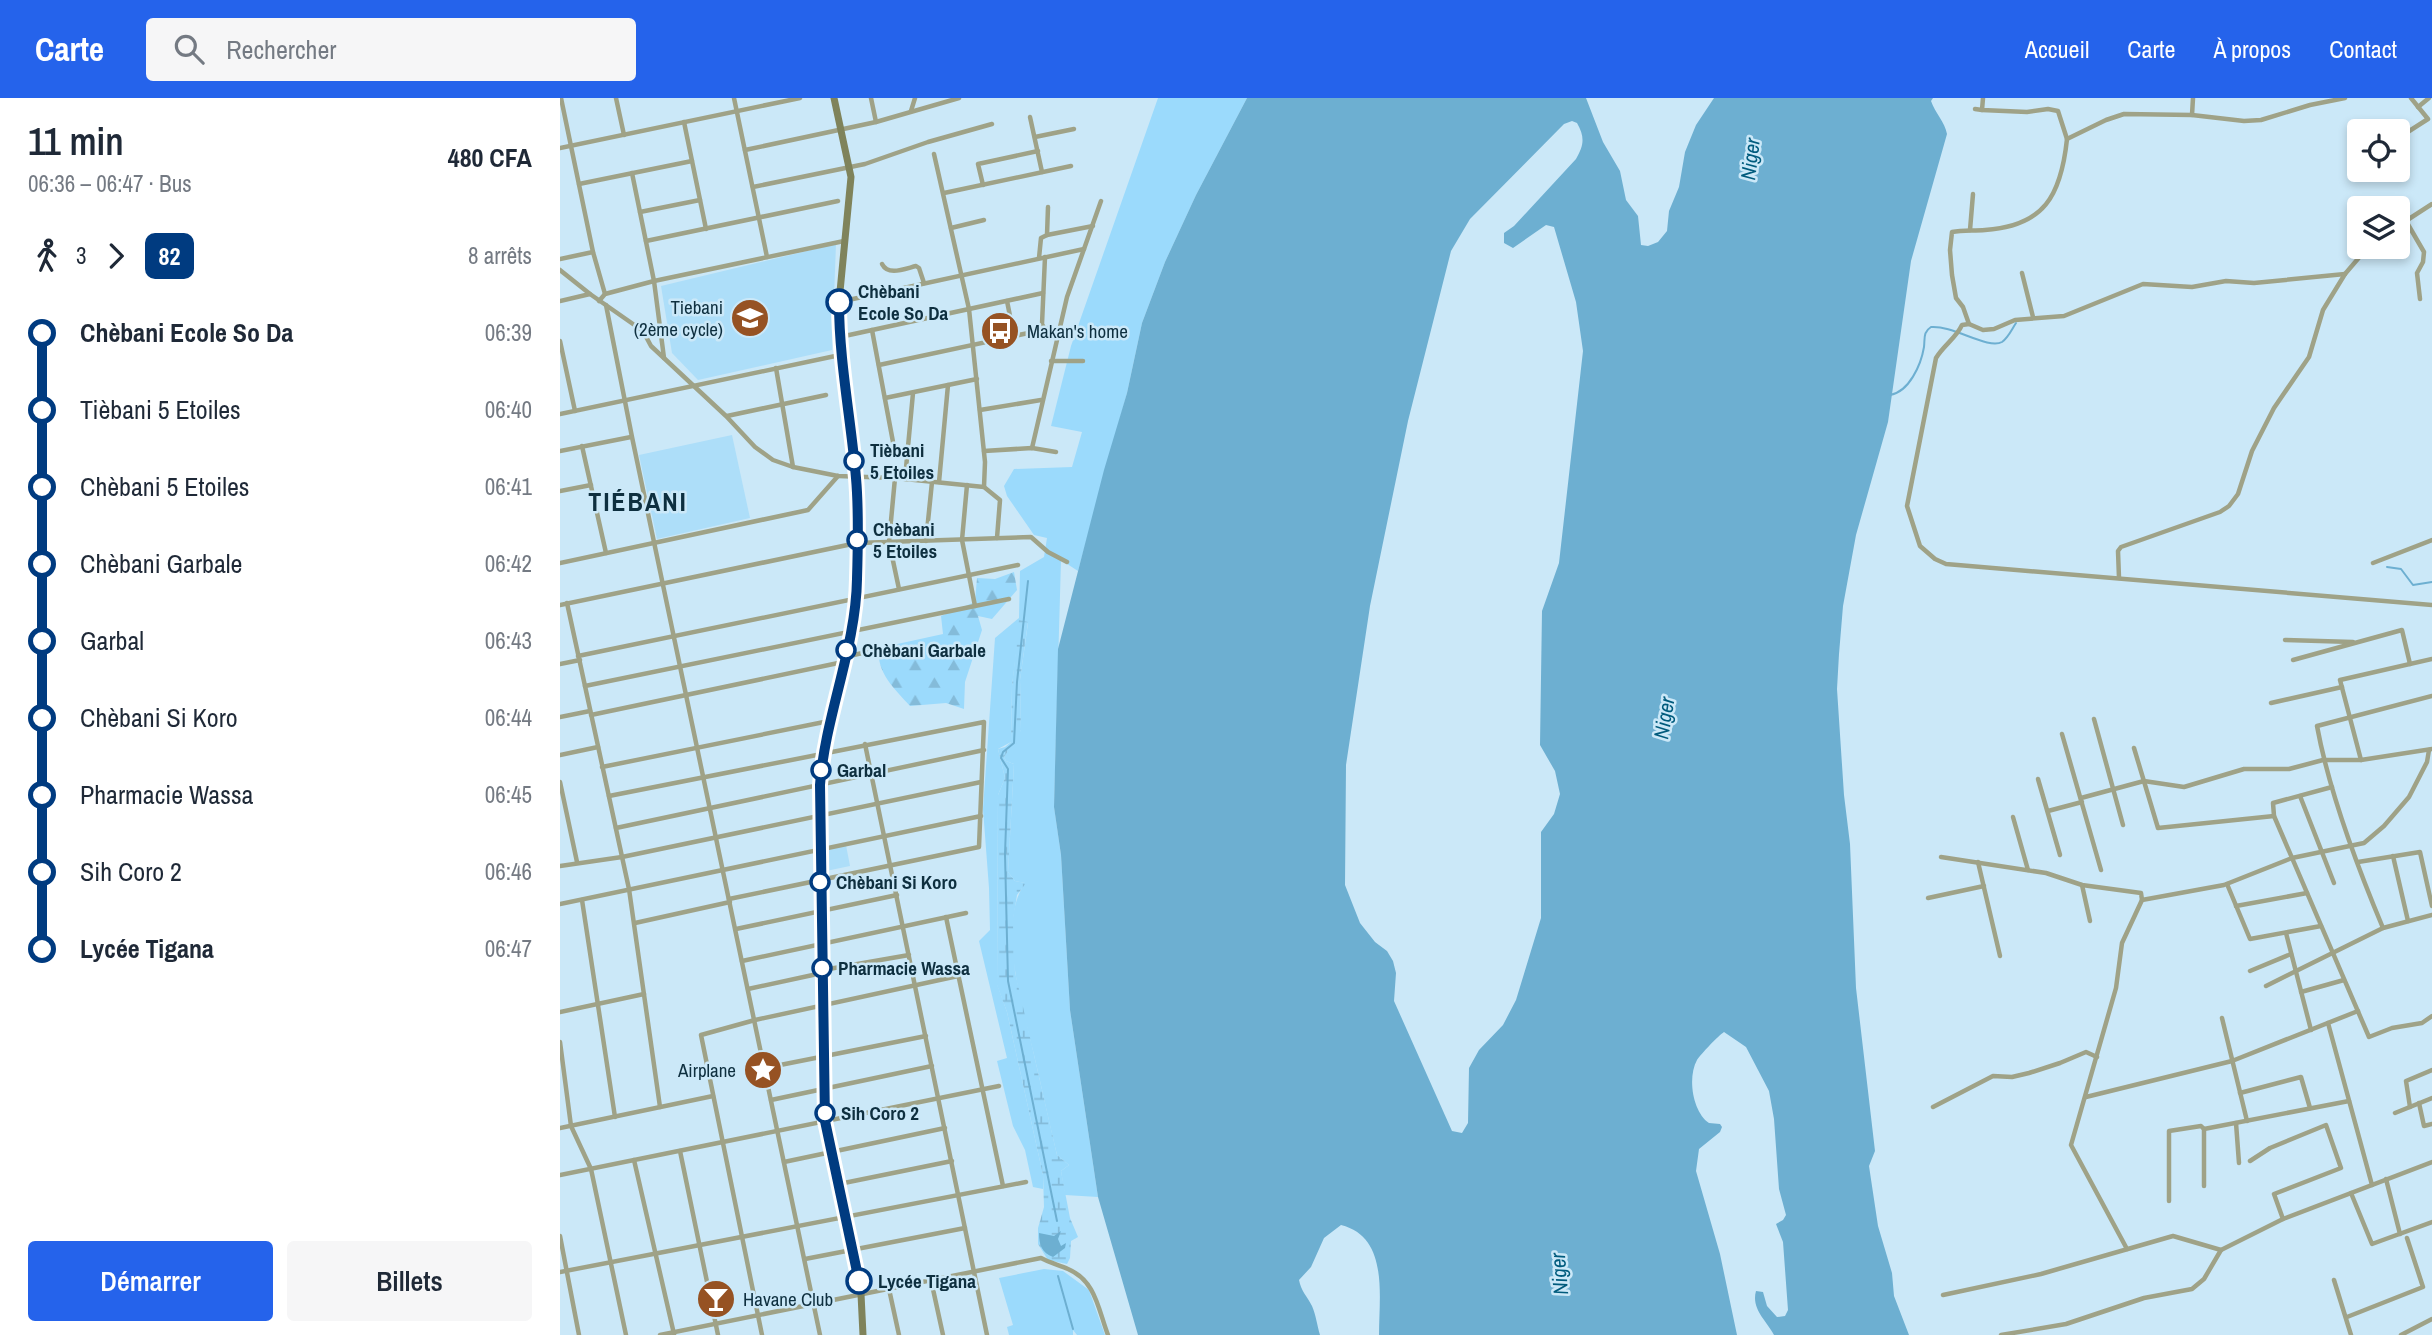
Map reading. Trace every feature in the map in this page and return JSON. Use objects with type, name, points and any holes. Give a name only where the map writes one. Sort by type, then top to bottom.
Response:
[{"type":"main road","points":[[834,98],[851,167],[839,302],[839,338],[856,478],[857,543],[856,598],[822,753],[820,785],[823,1089],[825,1121],[861,1294],[863,1335]]},
{"type":"street","points":[[561,98],[593,253],[605,294]]},
{"type":"street","points":[[616,98],[624,135]]},
{"type":"street","points":[[734,98],[767,257]]},
{"type":"street","points":[[560,148],[800,98]]},
{"type":"street","points":[[871,98],[876,122]]},
{"type":"street","points":[[911,111],[915,98]]},
{"type":"street","points":[[745,150],[876,122],[958,98]]},
{"type":"street","points":[[1982,110],[1983,98]]},
{"type":"street","points":[[2192,115],[2193,98]]},
{"type":"street","points":[[2410,131],[2428,119],[2411,98]]},
{"type":"street","points":[[2418,107],[2429,98]]},
{"type":"street","points":[[2067,139],[2124,114],[2261,120],[2310,105],[2343,99]]},
{"type":"street","points":[[1969,324],[1963,307],[1956,298],[1950,250],[1952,232],[2017,226],[2032,219],[2042,210],[2059,180],[2067,139],[2059,111],[2048,108],[2026,112],[1975,109]]},
{"type":"street","points":[[1030,117],[1042,172]]},
{"type":"street","points":[[684,122],[706,229]]},
{"type":"street","points":[[752,187],[851,167],[992,124]]},
{"type":"street","points":[[1035,137],[1074,129]]},
{"type":"street","points":[[983,185],[978,164],[1038,151]]},
{"type":"street","points":[[934,154],[969,309],[984,452],[984,487]]},
{"type":"street","points":[[579,184],[692,161]]},
{"type":"street","points":[[944,193],[1071,166]]},
{"type":"street","points":[[632,173],[654,281],[664,358]]},
{"type":"street","points":[[1970,230],[1972,194]]},
{"type":"street","points":[[640,212],[700,200]]},
{"type":"street","points":[[646,242],[838,201]]},
{"type":"street","points":[[1032,448],[1067,297],[1101,201]]},
{"type":"street","points":[[2410,218],[2432,204]]},
{"type":"street","points":[[1047,235],[1048,207]]},
{"type":"street","points":[[951,228],[985,220]]},
{"type":"street","points":[[1059,330],[1044,328],[1041,238],[1093,226]]},
{"type":"street","points":[[2410,228],[2424,252],[2423,262],[2417,273],[2420,299]]},
{"type":"street","points":[[599,301],[605,294],[654,281],[844,241]]},
{"type":"street","points":[[839,302],[1085,249]]},
{"type":"street","points":[[560,259],[593,253]]},
{"type":"street","points":[[2119,578],[2118,551],[2122,547],[2220,512],[2229,506],[2238,494],[2252,451],[2274,408],[2309,357],[2323,310],[2345,274],[2358,259]]},
{"type":"street","points":[[882,264],[890,271],[916,266],[924,284]]},
{"type":"street","points":[[560,270],[590,295],[643,331],[651,346],[755,447],[773,460],[838,476],[895,478],[984,487],[1000,500],[997,538]]},
{"type":"street","points":[[2022,272],[2032,317]]},
{"type":"street","points":[[2345,274],[2254,283],[2226,281],[2192,287],[2143,284],[2064,316],[2032,317],[1983,330],[1969,324],[1962,325],[1936,358],[1907,506],[1920,546],[1935,559],[1947,564],[2432,605]]},
{"type":"street","points":[[839,338],[1043,293]]},
{"type":"street","points":[[560,301],[590,295]]},
{"type":"street","points":[[1007,301],[1014,336]]},
{"type":"street","points":[[606,305],[820,1335]]},
{"type":"street","points":[[872,330],[893,442]]},
{"type":"street","points":[[879,365],[1033,332]]},
{"type":"street","points":[[560,341],[575,411]]},
{"type":"street","points":[[560,414],[840,355]]},
{"type":"street","points":[[1051,361],[1083,361]]},
{"type":"street","points":[[776,368],[793,467]]},
{"type":"street","points":[[885,398],[977,379]]},
{"type":"street","points":[[939,482],[948,385]]},
{"type":"street","points":[[905,479],[913,392]]},
{"type":"street","points":[[726,416],[826,395]]},
{"type":"street","points":[[980,410],[1041,400]]},
{"type":"street","points":[[560,451],[632,437]]},
{"type":"street","points":[[583,446],[606,553]]},
{"type":"street","points":[[984,452],[1032,448],[1056,452]]},
{"type":"street","points":[[560,563],[808,510],[838,476]]},
{"type":"street","points":[[895,478],[889,542],[899,589]]},
{"type":"street","points":[[926,541],[932,482]]},
{"type":"street","points":[[560,491],[591,485]]},
{"type":"street","points":[[967,485],[962,540],[975,606]]},
{"type":"street","points":[[560,605],[857,543],[1031,537],[1048,552],[1067,562]]},
{"type":"street","points":[[2373,563],[2432,540]]},
{"type":"street","points":[[560,664],[675,636],[1018,565]]},
{"type":"street","points":[[585,686],[1009,599]]},
{"type":"street","points":[[567,603],[629,889],[660,1107]]},
{"type":"street","points":[[2293,660],[2402,630],[2410,664]]},
{"type":"street","points":[[2285,640],[2358,642]]},
{"type":"street","points":[[560,717],[687,695],[844,660],[871,651]]},
{"type":"street","points":[[2361,760],[2340,680],[2432,659]]},
{"type":"street","points":[[2271,703],[2342,687]]},
{"type":"street","points":[[2383,928],[2323,760],[2316,726],[2432,696]]},
{"type":"street","points":[[2094,719],[2123,825]]},
{"type":"street","points":[[602,767],[830,721]]},
{"type":"street","points":[[609,796],[984,722],[979,847],[635,923]]},
{"type":"street","points":[[2062,734],[2101,870]]},
{"type":"street","points":[[866,744],[987,1335]]},
{"type":"street","points":[[560,755],[598,747]]},
{"type":"street","points":[[2133,748],[2158,828],[2274,816]]},
{"type":"street","points":[[616,828],[984,750]]},
{"type":"street","points":[[2048,811],[2113,789],[2144,782],[2184,787],[2244,769],[2289,769],[2323,760],[2361,760],[2430,750],[2427,762],[2409,797],[2384,827],[2364,843],[2292,858],[2227,884],[2142,900]]},
{"type":"street","points":[[2038,779],[2060,855]]},
{"type":"street","points":[[560,782],[577,862]]},
{"type":"street","points":[[560,866],[622,857],[982,782]]},
{"type":"street","points":[[2332,787],[2273,803],[2274,816],[2332,953],[2369,1037],[2392,1028],[2422,1023],[2432,1016]]},
{"type":"street","points":[[2300,796],[2334,883]]},
{"type":"street","points":[[560,904],[884,834],[981,816]]},
{"type":"street","points":[[2013,817],[2028,870]]},
{"type":"street","points":[[2358,862],[2420,852],[2432,906]]},
{"type":"street","points":[[2393,856],[2408,921]]},
{"type":"street","points":[[1941,857],[2046,873],[2082,885],[2141,893],[2142,900],[2123,943],[2116,988],[2071,1145],[2127,1249]]},
{"type":"street","points":[[1978,862],[2000,957]]},
{"type":"street","points":[[2227,884],[2250,939],[2321,926]]},
{"type":"street","points":[[2082,885],[2090,921]]},
{"type":"street","points":[[1928,898],[1984,886]]},
{"type":"street","points":[[2236,906],[2307,893]]},
{"type":"street","points":[[736,929],[897,895]]},
{"type":"street","points":[[582,900],[615,1117]]},
{"type":"street","points":[[742,961],[966,913]]},
{"type":"street","points":[[2266,986],[2383,928],[2432,915]]},
{"type":"street","points":[[946,917],[1003,1186]]},
{"type":"street","points":[[2286,933],[2311,1030]]},
{"type":"street","points":[[2250,971],[2291,954]]},
{"type":"street","points":[[748,989],[909,956]]},
{"type":"street","points":[[762,1335],[701,1035],[755,1020],[958,976]]},
{"type":"street","points":[[2301,992],[2344,979]]},
{"type":"street","points":[[560,1012],[644,993]]},
{"type":"street","points":[[2086,1097],[2232,1061],[2358,1011]]},
{"type":"street","points":[[2222,1018],[2247,1121]]},
{"type":"street","points":[[2328,1023],[2372,1185]]},
{"type":"street","points":[[765,1068],[926,1036]]},
{"type":"street","points":[[560,1042],[572,1126],[591,1169],[626,1335]]},
{"type":"street","points":[[1933,1107],[1993,1076],[2012,1077],[2029,1073],[2086,1052],[2097,1057]]},
{"type":"street","points":[[771,1101],[932,1066]]},
{"type":"street","points":[[2410,1107],[2406,1081],[2432,1070]]},
{"type":"street","points":[[2240,1093],[2301,1077],[2310,1108]]},
{"type":"street","points":[[560,1175],[999,1086]]},
{"type":"street","points":[[560,1128],[713,1096]]},
{"type":"street","points":[[2395,1114],[2432,1098]]},
{"type":"street","points":[[2169,1201],[2169,1131],[2201,1126],[2204,1129],[2349,1101]]},
{"type":"street","points":[[2419,1103],[2424,1126],[2432,1124]]},
{"type":"street","points":[[2236,1123],[2239,1163]]},
{"type":"street","points":[[2250,1161],[2270,1148],[2326,1125],[2341,1168],[2274,1194],[2283,1219]]},
{"type":"street","points":[[784,1162],[945,1128]]},
{"type":"street","points":[[2204,1129],[2204,1186]]},
{"type":"street","points":[[680,1151],[719,1335]]},
{"type":"street","points":[[634,1160],[673,1334]]},
{"type":"street","points":[[838,1185],[951,1161]]},
{"type":"street","points":[[2001,1335],[2066,1324],[2144,1298],[2192,1289],[2204,1279],[2221,1250],[2283,1219],[2432,1162]]},
{"type":"street","points":[[2386,1179],[2400,1234]]},
{"type":"street","points":[[560,1272],[1026,1182]]},
{"type":"street","points":[[2351,1192],[2372,1244],[2432,1222]]},
{"type":"street","points":[[804,1259],[965,1228]]},
{"type":"street","points":[[560,1236],[579,1335]]},
{"type":"street","points":[[1943,1295],[2041,1274],[2174,1236],[2221,1250]]},
{"type":"street","points":[[2347,1317],[2423,1287],[2407,1238]]},
{"type":"street","points":[[660,1335],[1041,1258],[1069,1269],[1085,1280],[1093,1291],[1108,1335]]},
{"type":"street","points":[[931,1280],[943,1335]]},
{"type":"street","points":[[2334,1280],[2351,1335]]},
{"type":"street","points":[[889,1289],[899,1335]]},
{"type":"street","points":[[2401,1335],[2432,1319]]},
{"type":"shaded area","name":"Tiebani (2ème cycle)","points":[[836,244],[832,350],[698,380],[672,353],[661,286]]},
{"type":"shaded area","points":[[732,435],[750,518],[657,539],[639,455]]},
{"type":"shaded area","points":[[846,845],[850,866],[826,871],[826,850]]},
{"type":"green space","points":[[1158,98],[1247,98],[1196,195],[1165,262],[1142,323],[1127,393],[1078,571],[1061,560],[1054,807],[1061,855],[1070,1010],[1098,1197],[1065,1195],[1061,1171],[1069,1165],[1057,1155],[1019,991],[1012,943],[1017,901],[1025,883],[1015,881],[1008,872],[1014,764],[1006,761],[1004,757],[1021,730],[1020,680],[1028,623],[1020,621],[1012,686],[1011,742],[998,749],[1005,778],[998,795],[997,984],[1007,1012],[1043,1175],[1043,1189],[1033,1187],[1025,1150],[1013,1126],[997,1061],[1007,1058],[979,941],[990,930],[983,809],[995,638],[1019,618],[1020,571],[1044,557],[1047,538],[1034,535],[1007,496],[1004,486],[1014,469],[1072,467],[1082,432],[1051,426],[1071,346]]},
{"type":"green space","points":[[1014,572],[1017,590],[992,619],[978,616],[982,630],[965,682],[964,709],[946,703],[910,706],[884,673],[880,665],[879,648],[943,634],[941,616],[975,602],[977,578],[995,579]]},
{"type":"green space","points":[[1019,620],[1028,622],[1020,680],[1021,730],[1014,750],[1008,751],[1004,757],[1006,761],[1014,764],[1008,872],[1015,881],[1026,883],[1017,895],[1013,920],[1015,972],[1057,1155],[1069,1165],[1061,1171],[1070,1218],[1078,1237],[1071,1241],[1067,1264],[1048,1260],[1038,1244],[1038,1228],[1044,1207],[1043,1175],[1007,1012],[997,985],[998,795],[1005,778],[998,749],[1011,742],[1012,686]]},
{"type":"green space","points":[[1044,1269],[1063,1271],[1089,1290],[1105,1335],[1077,1335],[1073,1330],[1073,1335],[1009,1335],[1007,1327],[1013,1325],[999,1278]]},
{"type":"water","name":"Niger","points":[[1247,98],[1586,98],[1603,142],[1620,171],[1626,200],[1638,216],[1641,245],[1648,246],[1658,242],[1667,231],[1669,211],[1679,187],[1685,152],[1696,125],[1714,98],[1933,98],[1931,101],[1947,134],[1911,261],[1888,422],[1856,535],[1843,606],[1837,689],[1850,844],[1856,988],[1875,1151],[1869,1166],[1878,1226],[1892,1273],[1894,1296],[1909,1335],[1774,1335],[1760,1314],[1756,1291],[1763,1292],[1767,1306],[1777,1317],[1785,1316],[1788,1310],[1783,1242],[1776,1224],[1786,1215],[1779,1189],[1774,1119],[1769,1091],[1746,1047],[1724,1032],[1697,1060],[1692,1085],[1703,1118],[1722,1127],[1720,1132],[1699,1149],[1696,1171],[1720,1254],[1737,1335],[1379,1335],[1380,1286],[1374,1255],[1367,1242],[1356,1232],[1341,1225],[1324,1238],[1311,1267],[1299,1280],[1313,1309],[1320,1335],[1138,1335],[1098,1197],[1070,1010],[1061,855],[1054,807],[1058,649],[1104,470],[1127,393],[1142,323],[1165,262],[1196,195]],"holes":[[[1572,121],[1577,123],[1582,141],[1576,159],[1514,226],[1504,233],[1504,243],[1513,248],[1546,225],[1554,227],[1576,302],[1583,351],[1559,563],[1542,611],[1540,745],[1555,771],[1560,794],[1554,814],[1541,832],[1541,918],[1516,1000],[1503,1025],[1479,1050],[1469,1068],[1468,1123],[1462,1133],[1452,1131],[1394,1001],[1396,973],[1393,961],[1360,923],[1345,885],[1346,765],[1370,606],[1408,421],[1451,251],[1470,219],[1564,124]]]},
{"type":"water","points":[[1061,1231],[1058,1239],[1061,1246],[1066,1243],[1065,1248],[1053,1257],[1042,1248],[1039,1233],[1054,1236]]},
{"type":"waterway","points":[[1890,395],[1903,389],[1913,377],[1922,354],[1926,333],[1931,327],[1940,327],[1996,344],[2008,336],[2016,323]]},
{"type":"waterway","points":[[2387,567],[2401,569],[2413,585],[2432,582]]},
{"type":"waterway","points":[[1028,581],[1017,682],[1014,743],[1003,752],[1001,758],[1008,769],[1005,854],[1008,981],[1057,1221]]},
{"type":"waterway","points":[[1058,1276],[1073,1329]]},
{"type":"bus line","name":"82","points":[[839,302],[840,355],[856,478],[857,581],[845,657],[822,753],[819,816],[823,1089],[825,1121],[859,1281]]},
{"type":"place","name":"Chèbani Ecole So Da","points":[[839,302]]},
{"type":"place","name":"Tiebani (2ème cycle)","points":[[750,318]]},
{"type":"place","name":"Makan's home","points":[[1000,331]]},
{"type":"place","name":"Tièbani 5 Etoiles","points":[[854,461]]},
{"type":"place","name":"Chèbani 5 Etoiles","points":[[857,540]]},
{"type":"place","name":"Chèbani Garbale","points":[[846,650]]},
{"type":"place","name":"Garbal","points":[[821,770]]},
{"type":"place","name":"Chèbani Si Koro","points":[[820,882]]},
{"type":"place","name":"Pharmacie Wassa","points":[[822,968]]},
{"type":"place","name":"Airplane","points":[[763,1070]]},
{"type":"place","name":"Sih Coro 2","points":[[825,1113]]},
{"type":"place","name":"Lycée Tigana","points":[[859,1281]]},
{"type":"place","name":"Havane Club","points":[[716,1299]]},
{"type":"district","name":"TIÉBANI","points":[[638,501]]}]
